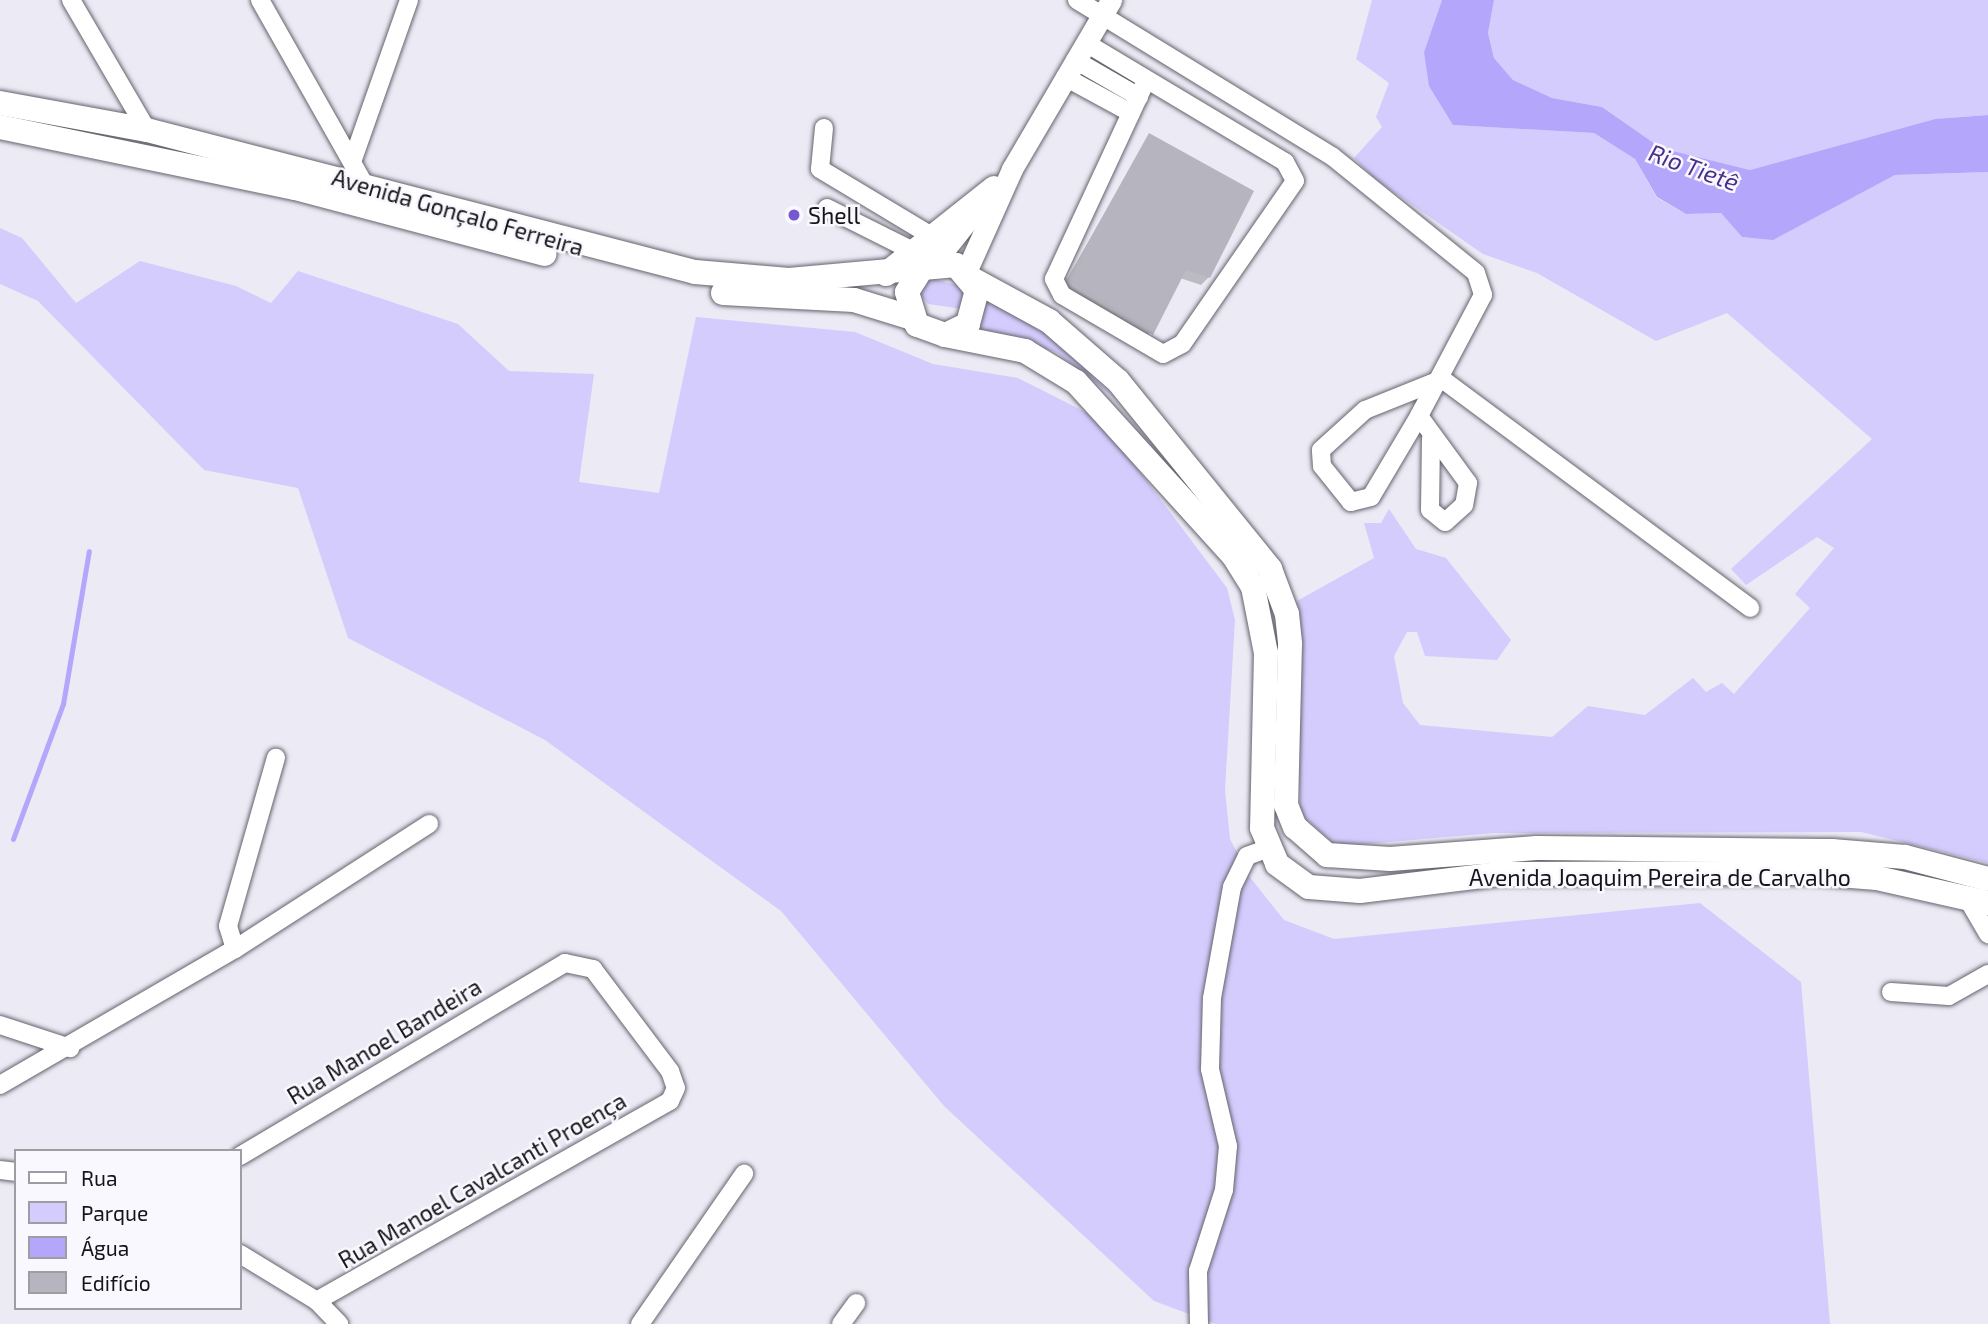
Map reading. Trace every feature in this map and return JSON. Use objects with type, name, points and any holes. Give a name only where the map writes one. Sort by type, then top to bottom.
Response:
[{"type":"highway","name":"Avenida Gonçalo Ferreira","points":[[0,103],[147,130],[364,184],[695,272],[768,280],[885,275],[925,256]]},
{"type":"highway","name":"Avenida Gonçalo Ferreira","points":[[0,127],[307,190],[660,282],[737,296],[854,300],[912,318]]},
{"type":"highway","points":[[925,256],[969,275],[975,314],[945,335],[925,330],[912,318],[907,292],[925,256],[994,188]]},
{"type":"highway","name":"Avenida Joaquim Pereira de Carvalho","points":[[969,275],[1049,321],[1118,381],[1270,569],[1287,614],[1290,644],[1286,805],[1295,827],[1327,855],[1390,859],[1537,848],[1819,850],[1905,857],[1988,878]]},
{"type":"highway","name":"Avenida Joaquim Pereira de Carvalho","points":[[945,335],[1025,351],[1076,382],[1233,555],[1262,614],[1260,801],[1269,848],[1289,876],[1332,892],[1498,874],[1813,873],[1877,878],[1978,901]]},
{"type":"main road","points":[[969,275],[1012,169],[1105,9]]},
{"type":"main road","points":[[994,188],[1012,169]]},
{"type":"street","points":[[71,0],[147,130]]},
{"type":"street","points":[[260,0],[364,184]]},
{"type":"street","points":[[352,162],[409,0]]},
{"type":"street","points":[[1077,0],[1105,9],[1333,157],[1476,273],[1483,295],[1442,379],[1371,497],[1351,502],[1322,466],[1321,450],[1365,410],[1442,379]]},
{"type":"street","points":[[1075,60],[1139,97]]},
{"type":"street","points":[[1075,60],[1139,97],[1285,162],[1295,181],[1182,344],[1163,354],[1062,295],[1054,279],[1139,97]]},
{"type":"street","points":[[824,128],[820,169],[925,256]]},
{"type":"street","points":[[827,208],[925,256]]},
{"type":"street","points":[[1442,379],[1750,608]]},
{"type":"street","points":[[1419,416],[1431,438]]},
{"type":"street","points":[[236,949],[228,926],[276,758]]},
{"type":"street","points":[[0,1085],[70,1048],[236,949],[429,824]]},
{"type":"street","points":[[1199,1324],[1198,1271],[1224,1189],[1228,1146],[1210,1069],[1212,998],[1232,887],[1247,856],[1269,848]]},
{"type":"street","points":[[1978,901],[1988,934]]},
{"type":"street","name":"Rua Manoel Bandeira","points":[[242,1155],[554,967],[576,961],[593,969],[670,1071],[676,1088],[670,1101]]},
{"type":"street","points":[[1891,992],[1949,996],[1988,974]]},
{"type":"street","points":[[0,1025],[70,1048]]},
{"type":"street","name":"Rua Manoel Cavalcanti Proença","points":[[317,1301],[670,1101]]},
{"type":"street","points":[[640,1324],[744,1174]]},
{"type":"street","points":[[242,1255],[317,1301],[339,1324]]},
{"type":"street","points":[[841,1324],[856,1303]]},
{"type":"green space","points":[[1372,0],[1442,0],[1424,52],[1453,125],[1594,133],[1635,159],[1657,198],[1686,214],[1721,213],[1742,237],[1773,239],[1895,175],[1988,172],[1988,863],[1861,832],[1493,833],[1355,845],[1333,843],[1300,813],[1297,601],[1374,558],[1364,523],[1381,523],[1389,509],[1416,549],[1446,558],[1511,640],[1497,660],[1425,656],[1417,632],[1407,632],[1394,656],[1403,703],[1420,725],[1552,737],[1588,706],[1645,715],[1693,678],[1706,692],[1722,683],[1734,694],[1810,608],[1795,594],[1834,548],[1817,537],[1746,585],[1731,569],[1872,439],[1727,313],[1656,341],[1537,273],[1483,254],[1375,179],[1354,158],[1382,127],[1376,117],[1389,83],[1356,59]]},
{"type":"green space","points":[[1494,0],[1988,0],[1988,115],[1935,119],[1750,170],[1661,148],[1602,107],[1552,98],[1513,80],[1494,58],[1488,33]]},
{"type":"green space","points":[[0,228],[22,238],[76,303],[140,261],[236,286],[271,303],[298,271],[458,324],[509,371],[594,374],[579,482],[659,493],[696,317],[855,332],[933,364],[1018,378],[1101,420],[1227,588],[1235,620],[1225,790],[1230,839],[1249,876],[1284,920],[1334,939],[1700,903],[1801,982],[1830,1324],[1216,1324],[1154,1301],[944,1106],[781,911],[545,740],[348,638],[298,488],[204,470],[38,301],[0,284]]},
{"type":"green space","points":[[934,279],[961,286],[968,294],[963,309],[928,304],[918,292],[925,280]]},
{"type":"green space","points":[[989,299],[1043,329],[1117,400],[1056,352],[974,328]]},
{"type":"water","name":"Rio Tietê","points":[[1442,0],[1494,0],[1488,33],[1494,58],[1513,80],[1552,98],[1602,107],[1661,148],[1750,170],[1935,119],[1988,115],[1988,172],[1895,175],[1773,240],[1742,237],[1721,213],[1686,214],[1657,197],[1635,159],[1594,133],[1453,125],[1429,86],[1424,52]]},
{"type":"building","points":[[1149,133],[1254,191],[1210,278],[1186,270],[1153,335],[1067,280]]},
{"type":"waterway","points":[[13,839],[63,704],[89,551]]},
{"type":"place","name":"Shell","points":[[794,215]]}]
